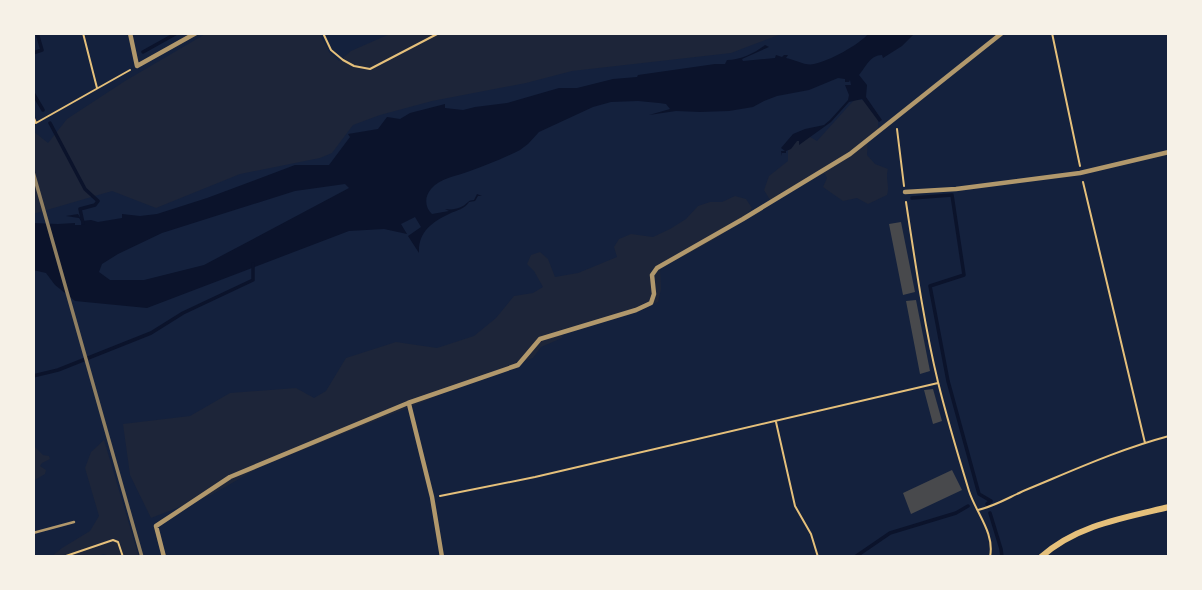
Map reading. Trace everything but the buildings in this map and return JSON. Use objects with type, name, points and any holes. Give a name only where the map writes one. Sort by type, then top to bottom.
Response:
[{"type":"main road","points":[[1041,557],[1062,540],[1092,527],[1169,507]]},
{"type":"street","points":[[130,33],[137,66],[196,33]]},
{"type":"street","points":[[164,557],[156,526],[230,477],[408,404],[517,365],[540,339],[636,310],[650,303],[654,295],[652,275],[657,268],[850,154],[1002,33]]},
{"type":"street","points":[[905,192],[956,189],[1081,173],[1169,152]]},
{"type":"street","points":[[408,404],[432,497],[442,557]]},
{"type":"lane","points":[[33,533],[74,522]]},
{"type":"path","points":[[83,33],[97,89]]},
{"type":"path","points":[[323,33],[331,50],[343,60],[354,66],[370,69],[439,33]]},
{"type":"path","points":[[1052,33],[1081,173],[1145,443]]},
{"type":"path","points":[[33,116],[36,123],[137,66]]},
{"type":"path","points":[[895,117],[915,258],[938,383],[970,495],[988,534],[992,551],[990,557]]},
{"type":"path","points":[[432,497],[534,477],[938,383]]},
{"type":"path","points":[[776,422],[795,506],[810,534],[818,557]]},
{"type":"path","points":[[978,510],[991,507],[1080,467],[1169,436]]},
{"type":"path","points":[[63,557],[113,540],[118,542],[123,557]]},
{"type":"shaded area","points":[[207,33],[319,33],[329,52],[339,61],[351,51],[392,33],[784,33],[731,53],[572,71],[380,115],[353,125],[332,153],[320,158],[240,174],[156,208],[112,191],[33,214],[33,131],[48,143],[67,119]]},
{"type":"shaded area","points":[[869,33],[915,33],[902,46],[883,58],[882,55],[871,59],[859,75],[867,85],[866,97],[882,120],[879,122],[862,99],[849,102],[831,122],[799,145],[797,141],[786,153],[782,153],[782,156],[781,151],[785,151],[781,148],[793,134],[824,125],[848,100],[845,85],[851,85],[850,80],[845,82],[845,79],[838,78],[809,90],[777,96],[753,107],[729,111],[676,111],[649,115],[670,109],[666,104],[638,101],[611,102],[593,107],[539,132],[520,150],[435,185],[426,199],[432,214],[461,207],[474,200],[477,194],[482,196],[432,224],[421,239],[419,253],[408,236],[421,227],[415,217],[401,224],[407,234],[384,229],[349,231],[147,308],[75,301],[55,285],[46,273],[33,270],[33,223],[81,225],[79,218],[66,216],[78,214],[82,221],[98,222],[122,218],[122,214],[157,214],[295,165],[329,165],[350,137],[348,134],[378,129],[387,117],[400,119],[410,113],[445,104],[445,108],[463,110],[507,103],[559,88],[577,88],[613,79],[725,64],[727,60],[748,56],[765,45],[769,47],[742,59],[743,61],[788,55],[786,58],[814,64],[843,52]],"holes":[[[345,184],[349,188],[204,265],[144,280],[110,280],[99,272],[102,264],[118,254],[162,233],[295,191]]]},
{"type":"shaded area","points":[[854,100],[865,100],[871,110],[878,113],[878,130],[868,139],[867,155],[875,164],[888,169],[887,195],[868,204],[857,198],[843,201],[823,187],[827,178],[825,174],[816,175],[770,200],[764,190],[769,176],[788,161],[788,148],[805,134],[817,141]]},
{"type":"shaded area","points":[[735,196],[746,199],[752,208],[722,234],[660,268],[661,289],[658,302],[564,331],[562,338],[541,347],[533,358],[491,372],[260,467],[211,495],[151,518],[130,475],[123,424],[190,416],[230,393],[296,388],[314,398],[326,391],[346,358],[396,342],[437,348],[474,336],[496,318],[514,296],[533,293],[543,287],[527,264],[531,255],[540,252],[548,259],[555,277],[578,273],[617,257],[614,247],[619,239],[631,234],[653,237],[686,219],[698,206],[722,202]]},
{"type":"shaded area","points":[[104,440],[139,557],[103,554],[95,557],[51,557],[90,531],[99,516],[85,468],[91,452]]},
{"type":"shaded area","points":[[33,445],[50,459],[40,466],[46,470],[45,474],[33,481]]},
{"type":"waterway","points":[[33,53],[42,50],[37,33]]},
{"type":"waterway","points":[[143,52],[177,33]]},
{"type":"waterway","points":[[33,93],[43,110]]},
{"type":"waterway","points":[[50,123],[85,189],[98,201],[95,205],[80,209],[83,223]]},
{"type":"waterway","points":[[912,198],[952,195],[964,275],[930,286],[948,381],[979,494],[991,501],[987,504]]},
{"type":"waterway","points":[[33,376],[58,370],[151,333],[183,313],[253,280],[253,264]]},
{"type":"waterway","points":[[855,557],[890,533],[956,513],[968,506]]},
{"type":"waterway","points":[[990,513],[1002,557]]},
{"type":"railway","points":[[33,172],[142,557]]}]
